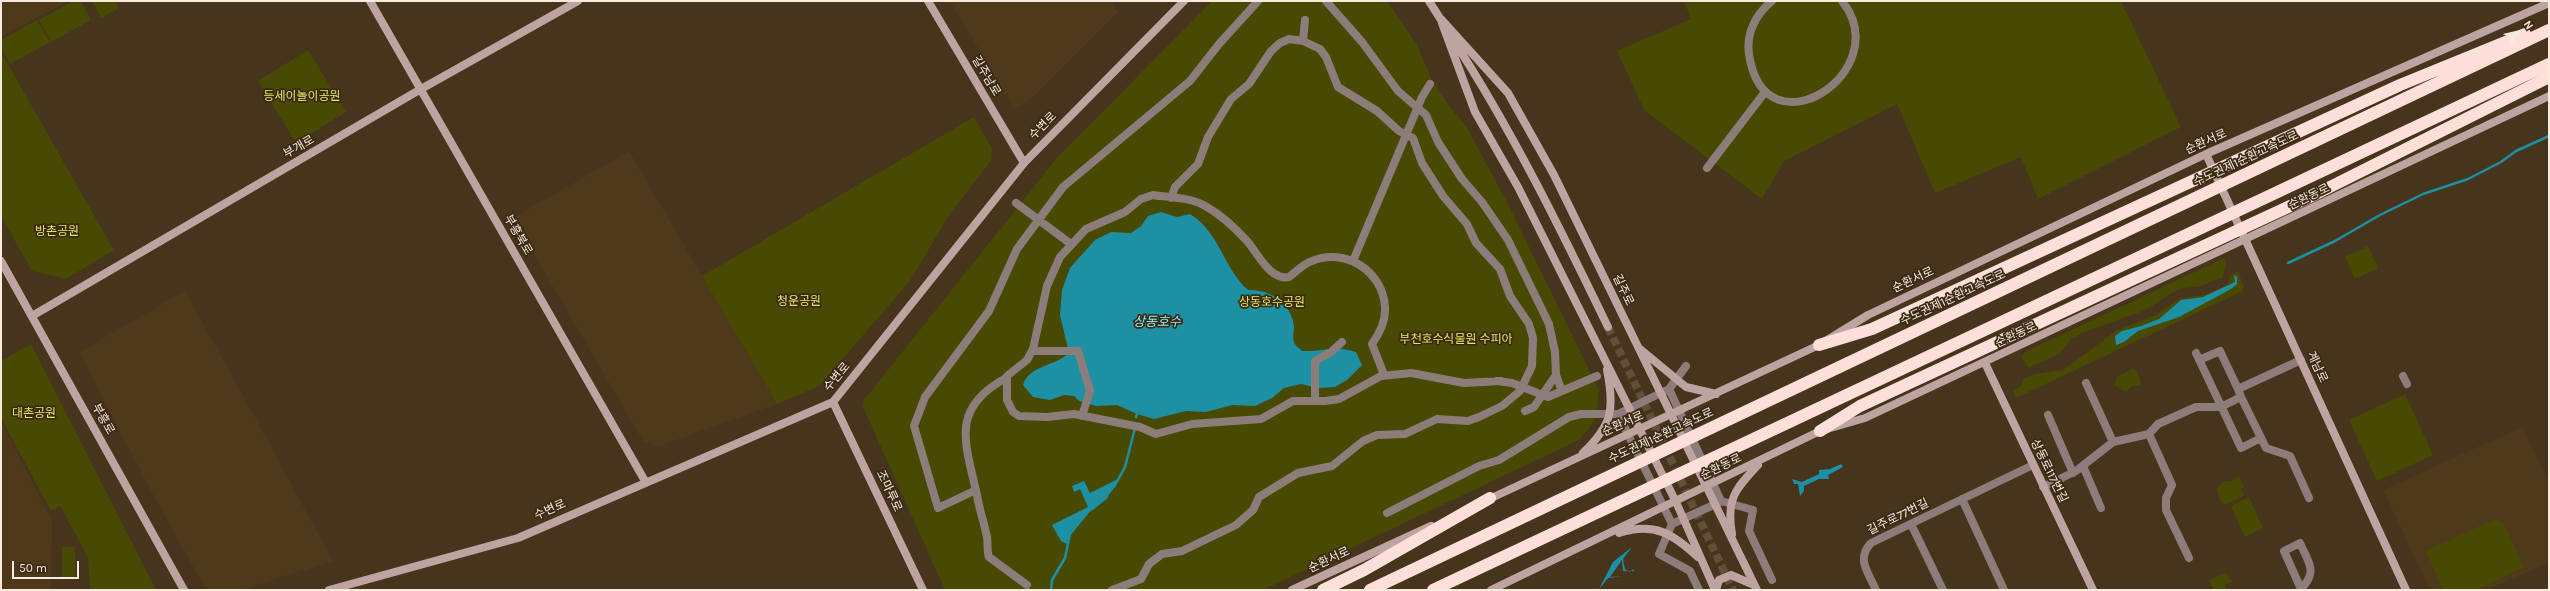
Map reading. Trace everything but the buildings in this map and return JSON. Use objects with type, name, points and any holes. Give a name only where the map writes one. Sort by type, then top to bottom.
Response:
[{"type":"highway","points":[[1819,345],[1872,329],[2400,85],[2549,26]]},
{"type":"highway","name":"수도권제1순환고속도로","points":[[1370,590],[2549,30]]},
{"type":"highway","points":[[1433,590],[2549,64]]},
{"type":"highway","points":[[1820,431],[1860,406],[2316,194],[2549,77]]},
{"type":"highway","points":[[1323,590],[1364,570],[1490,498]]},
{"type":"street","name":"부흥북로","points":[[370,1],[645,481]]},
{"type":"street","name":"부개로","points":[[32,316],[421,89],[578,1]]},
{"type":"street","name":"길주남로","points":[[928,1],[1024,163]]},
{"type":"street","name":"수변로","points":[[329,590],[518,538],[645,481],[833,402],[1024,163],[1184,1]]},
{"type":"street","points":[[976,490],[938,508],[914,426],[925,397],[989,311],[1016,249],[1063,187],[1190,81],[1219,44],[1258,1]]},
{"type":"street","points":[[1326,1],[1362,42],[1386,77],[1417,109],[1426,115],[1438,142],[1462,179],[1482,202],[1508,240],[1549,324],[1555,352],[1556,375],[1562,391]]},
{"type":"street","name":"길주로","points":[[1429,1],[1493,101],[1553,213],[1608,327]]},
{"type":"street","points":[[1772,1],[1750,28],[1747,45],[1752,71],[1765,92],[1778,99],[1798,102],[1820,95],[1838,81],[1853,52],[1855,34],[1852,18],[1842,1]]},
{"type":"street","name":"순환서로","points":[[1292,590],[1579,456],[1671,416],[1819,345],[1868,315],[2206,154],[2549,3]]},
{"type":"street","name":"길주로","points":[[1440,18],[1508,93],[1554,175],[1755,587]]},
{"type":"street","name":"길주로","points":[[1440,18],[1475,112],[1518,187],[1676,502],[1701,560],[1716,590]]},
{"type":"street","points":[[1303,41],[1305,20]]},
{"type":"street","points":[[1112,590],[1140,579],[1149,564],[1162,554],[1182,551],[1236,525],[1253,510],[1259,497],[1298,472],[1332,466],[1363,441],[1377,435],[1405,434],[1437,419],[1468,421],[1479,417],[1511,400],[1522,387],[1532,366],[1534,353],[1529,324],[1510,296],[1500,269],[1476,243],[1467,224],[1443,196],[1422,163],[1413,138],[1391,125],[1377,111],[1338,87],[1326,57],[1320,49],[1303,41],[1290,39],[1280,43],[1271,51],[1249,84],[1231,98],[1208,137],[1198,164],[1175,187],[1171,198]]},
{"type":"street","points":[[1353,261],[1417,109],[1430,84]]},
{"type":"street","points":[[1707,168],[1765,92]]},
{"type":"street","name":"순환동로","points":[[1491,590],[1676,502],[1820,431],[1866,418],[2246,241],[2549,96]]},
{"type":"street","name":"계남로","points":[[2206,154],[2406,590]]},
{"type":"street","points":[[1381,376],[1383,372],[1372,344],[1384,321],[1384,300],[1379,286],[1370,274],[1353,261],[1338,257],[1319,258],[1307,263],[1290,277],[1281,276],[1266,267],[1247,241],[1212,210],[1191,200],[1146,197],[1125,212],[1086,229],[1072,244],[1053,269],[1032,351],[1027,360],[1009,372],[1006,378],[1007,400],[1013,412],[1019,416],[1082,416],[1140,428],[1156,434],[1192,424],[1261,419],[1286,404],[1302,400],[1325,401],[1339,399],[1381,376],[1411,373],[1464,383],[1501,381]]},
{"type":"street","points":[[1016,203],[1072,244]]},
{"type":"street","name":"부흥로","points":[[1,261],[184,590]]},
{"type":"street","points":[[1315,392],[1315,361],[1340,344]]},
{"type":"street","points":[[1638,348],[1686,387],[1717,394]]},
{"type":"street","points":[[2261,438],[2241,448],[2197,357],[2220,350],[2266,448],[2290,456],[2309,498]]},
{"type":"street","points":[[1032,351],[1078,351],[1090,391],[1082,416]]},
{"type":"street","points":[[2043,486],[2083,466],[2113,442],[2148,434],[2158,424],[2196,406],[2221,407],[2240,393],[2301,360]]},
{"type":"street","points":[[1579,456],[1601,436],[1607,425],[1611,400],[1606,362]]},
{"type":"street","name":"상동로117번길","points":[[1984,363],[2093,590]]},
{"type":"street","points":[[1387,513],[1479,466],[1499,460],[1569,417],[1581,414],[1618,414],[1669,389],[1686,366]]},
{"type":"street","points":[[1525,411],[1534,407],[1541,394],[1556,375]]},
{"type":"street","points":[[1489,380],[1501,381],[1522,387],[1548,397],[1596,376]]},
{"type":"street","points":[[2403,376],[2407,384]]},
{"type":"street","points":[[1006,378],[981,394],[966,421],[966,442],[980,514],[987,534],[987,551],[989,557],[1027,585]]},
{"type":"street","points":[[2086,383],[2113,442]]},
{"type":"street","points":[[1669,389],[1721,501]]},
{"type":"street","name":"조마루로","points":[[833,402],[923,590]]},
{"type":"street","points":[[1618,414],[1672,524]]},
{"type":"street","points":[[2048,415],[2073,472]]},
{"type":"street","points":[[2148,434],[2172,485],[2166,498],[2166,510],[2189,558]]},
{"type":"street","points":[[1734,543],[1728,513],[1734,494],[1762,460]]},
{"type":"street","name":"길주로77번길","points":[[1876,590],[1863,560],[1864,551],[1871,543],[2033,465]]},
{"type":"street","points":[[2083,466],[2101,508]]},
{"type":"street","points":[[1962,499],[2004,590]]},
{"type":"street","points":[[1699,590],[1690,571],[1659,554],[1672,524],[1721,501],[1753,510],[1749,531],[1772,580]]},
{"type":"street","points":[[1911,524],[1943,590]]},
{"type":"street","points":[[1594,541],[1637,528],[1659,529],[1679,540],[1701,560]]},
{"type":"street","points":[[2300,543],[2312,571],[2311,578],[2302,590],[2284,551],[2300,543]]},
{"type":"street","points":[[1716,590],[1719,580],[1731,575],[1755,587]]},
{"type":"shaded area","points":[[1,1],[68,1],[1,37]]},
{"type":"shaded area","points":[[950,1],[1112,1],[1118,12],[1031,99],[1014,108]]},
{"type":"shaded area","points":[[629,151],[777,404],[659,446],[643,441],[513,218]]},
{"type":"shaded area","points":[[185,291],[333,561],[241,590],[210,590],[205,588],[151,491],[79,352]]},
{"type":"shaded area","points":[[1,421],[52,521],[51,589],[1,590]]},
{"type":"shaded area","points":[[2522,427],[2549,483],[2549,562],[2487,590],[2430,590],[2383,490]]},
{"type":"green space","points":[[73,1],[81,1],[91,20],[51,42],[39,20]]},
{"type":"green space","points":[[92,1],[115,1],[119,8],[101,18]]},
{"type":"green space","name":"상동호수공원","points":[[1212,1],[1387,1],[1416,43],[1431,78],[1449,106],[1466,126],[1506,200],[1599,390],[1596,418],[1581,439],[1263,590],[945,590],[863,407],[864,400],[1056,159]]},
{"type":"green space","points":[[1684,1],[2121,1],[2181,127],[2038,199],[2021,157],[1935,193],[1897,104],[1784,161],[1762,199],[1644,110],[1617,51],[1691,19]]},
{"type":"green space","points":[[37,20],[50,42],[10,64],[1,48],[1,40]]},
{"type":"green space","name":"등세이놀이공원","points":[[308,50],[346,112],[296,143],[258,81]]},
{"type":"green space","name":"방촌공원","points":[[1,52],[114,250],[66,279],[32,271],[1,216]]},
{"type":"green space","name":"청운공원","points":[[974,117],[992,148],[991,161],[949,215],[910,281],[819,386],[777,404],[702,276]]},
{"type":"green space","points":[[2368,246],[2378,268],[2355,279],[2345,257]]},
{"type":"green space","points":[[2224,258],[2226,262],[2223,277],[2201,286],[2178,289],[2146,310],[2082,333],[2072,338],[2059,354],[2028,368],[2022,357],[2025,352]]},
{"type":"green space","points":[[2238,272],[2243,284],[2243,291],[2016,398],[2013,390],[2020,387],[2024,379],[2034,374],[2063,370],[2116,331],[2155,315],[2181,298],[2204,295],[2220,288],[2228,283],[2230,276]]},
{"type":"green space","name":"대촌공원","points":[[31,344],[156,590],[90,590],[88,557],[60,506],[51,511],[1,418],[1,361]]},
{"type":"green space","points":[[2132,369],[2136,370],[2141,382],[2140,385],[2133,386],[2126,392],[2114,385],[2117,377]]},
{"type":"green space","points":[[2405,394],[2433,455],[2377,481],[2349,420]]},
{"type":"green space","points":[[2239,476],[2244,487],[2241,489],[2244,496],[2225,505],[2219,499],[2217,489],[2222,482],[2232,481]]},
{"type":"green space","points":[[2249,497],[2263,528],[2245,537],[2231,506]]},
{"type":"green space","points":[[2495,519],[2503,522],[2524,567],[2476,590],[2443,590],[2426,551]]},
{"type":"green space","points":[[62,547],[75,547],[75,578],[62,578]]},
{"type":"green space","points":[[2226,572],[2232,582],[2225,585],[2227,590],[2214,590],[2209,580]]},
{"type":"water","name":"상동호수","points":[[1161,212],[1177,217],[1190,214],[1208,231],[1233,272],[1248,290],[1264,292],[1278,299],[1284,304],[1289,311],[1294,326],[1293,340],[1296,346],[1302,351],[1335,349],[1348,350],[1356,352],[1362,365],[1347,380],[1335,387],[1318,388],[1301,384],[1284,388],[1272,398],[1255,406],[1232,405],[1206,412],[1186,411],[1154,419],[1137,414],[1117,405],[1096,406],[1079,401],[1074,396],[1064,395],[1050,400],[1033,397],[1023,385],[1026,378],[1031,373],[1057,361],[1069,353],[1060,315],[1062,290],[1070,268],[1095,240],[1111,232],[1131,233],[1141,226],[1148,216]]},
{"type":"water","points":[[2234,275],[2237,277],[2237,284],[2231,289],[2179,317],[2138,331],[2124,342],[2116,345],[2115,336],[2122,331],[2159,319],[2181,300],[2203,297],[2235,282]]},
{"type":"water","points":[[1841,464],[1843,467],[1828,475],[1829,479],[1819,479],[1804,486],[1804,491],[1800,496],[1798,484],[1794,484],[1792,479],[1802,482],[1819,474],[1819,470],[1830,469]]},
{"type":"water","points":[[1120,478],[1107,497],[1078,523],[1067,544],[1061,541],[1052,525],[1088,507],[1080,489],[1074,492],[1072,486],[1084,481],[1090,493]]},
{"type":"water","points":[[1632,547],[1623,559],[1625,569],[1628,571],[1623,571],[1622,560],[1610,577],[1621,576],[1608,578],[1599,589],[1613,562]]},
{"type":"waterway","points":[[2288,263],[2335,241],[2380,215],[2423,194],[2468,179],[2501,162],[2516,151],[2549,136]]},
{"type":"waterway","points":[[1114,487],[1125,467],[1135,428]]},
{"type":"waterway","points":[[1092,509],[1107,497]]},
{"type":"waterway","points":[[1051,590],[1052,580],[1065,558],[1070,534],[1088,512]]},
{"type":"tunnel","points":[[1608,327],[1733,590]]},
{"type":"park label","name":"부천호수식물원 수피아","points":[[1456,340]]}]
